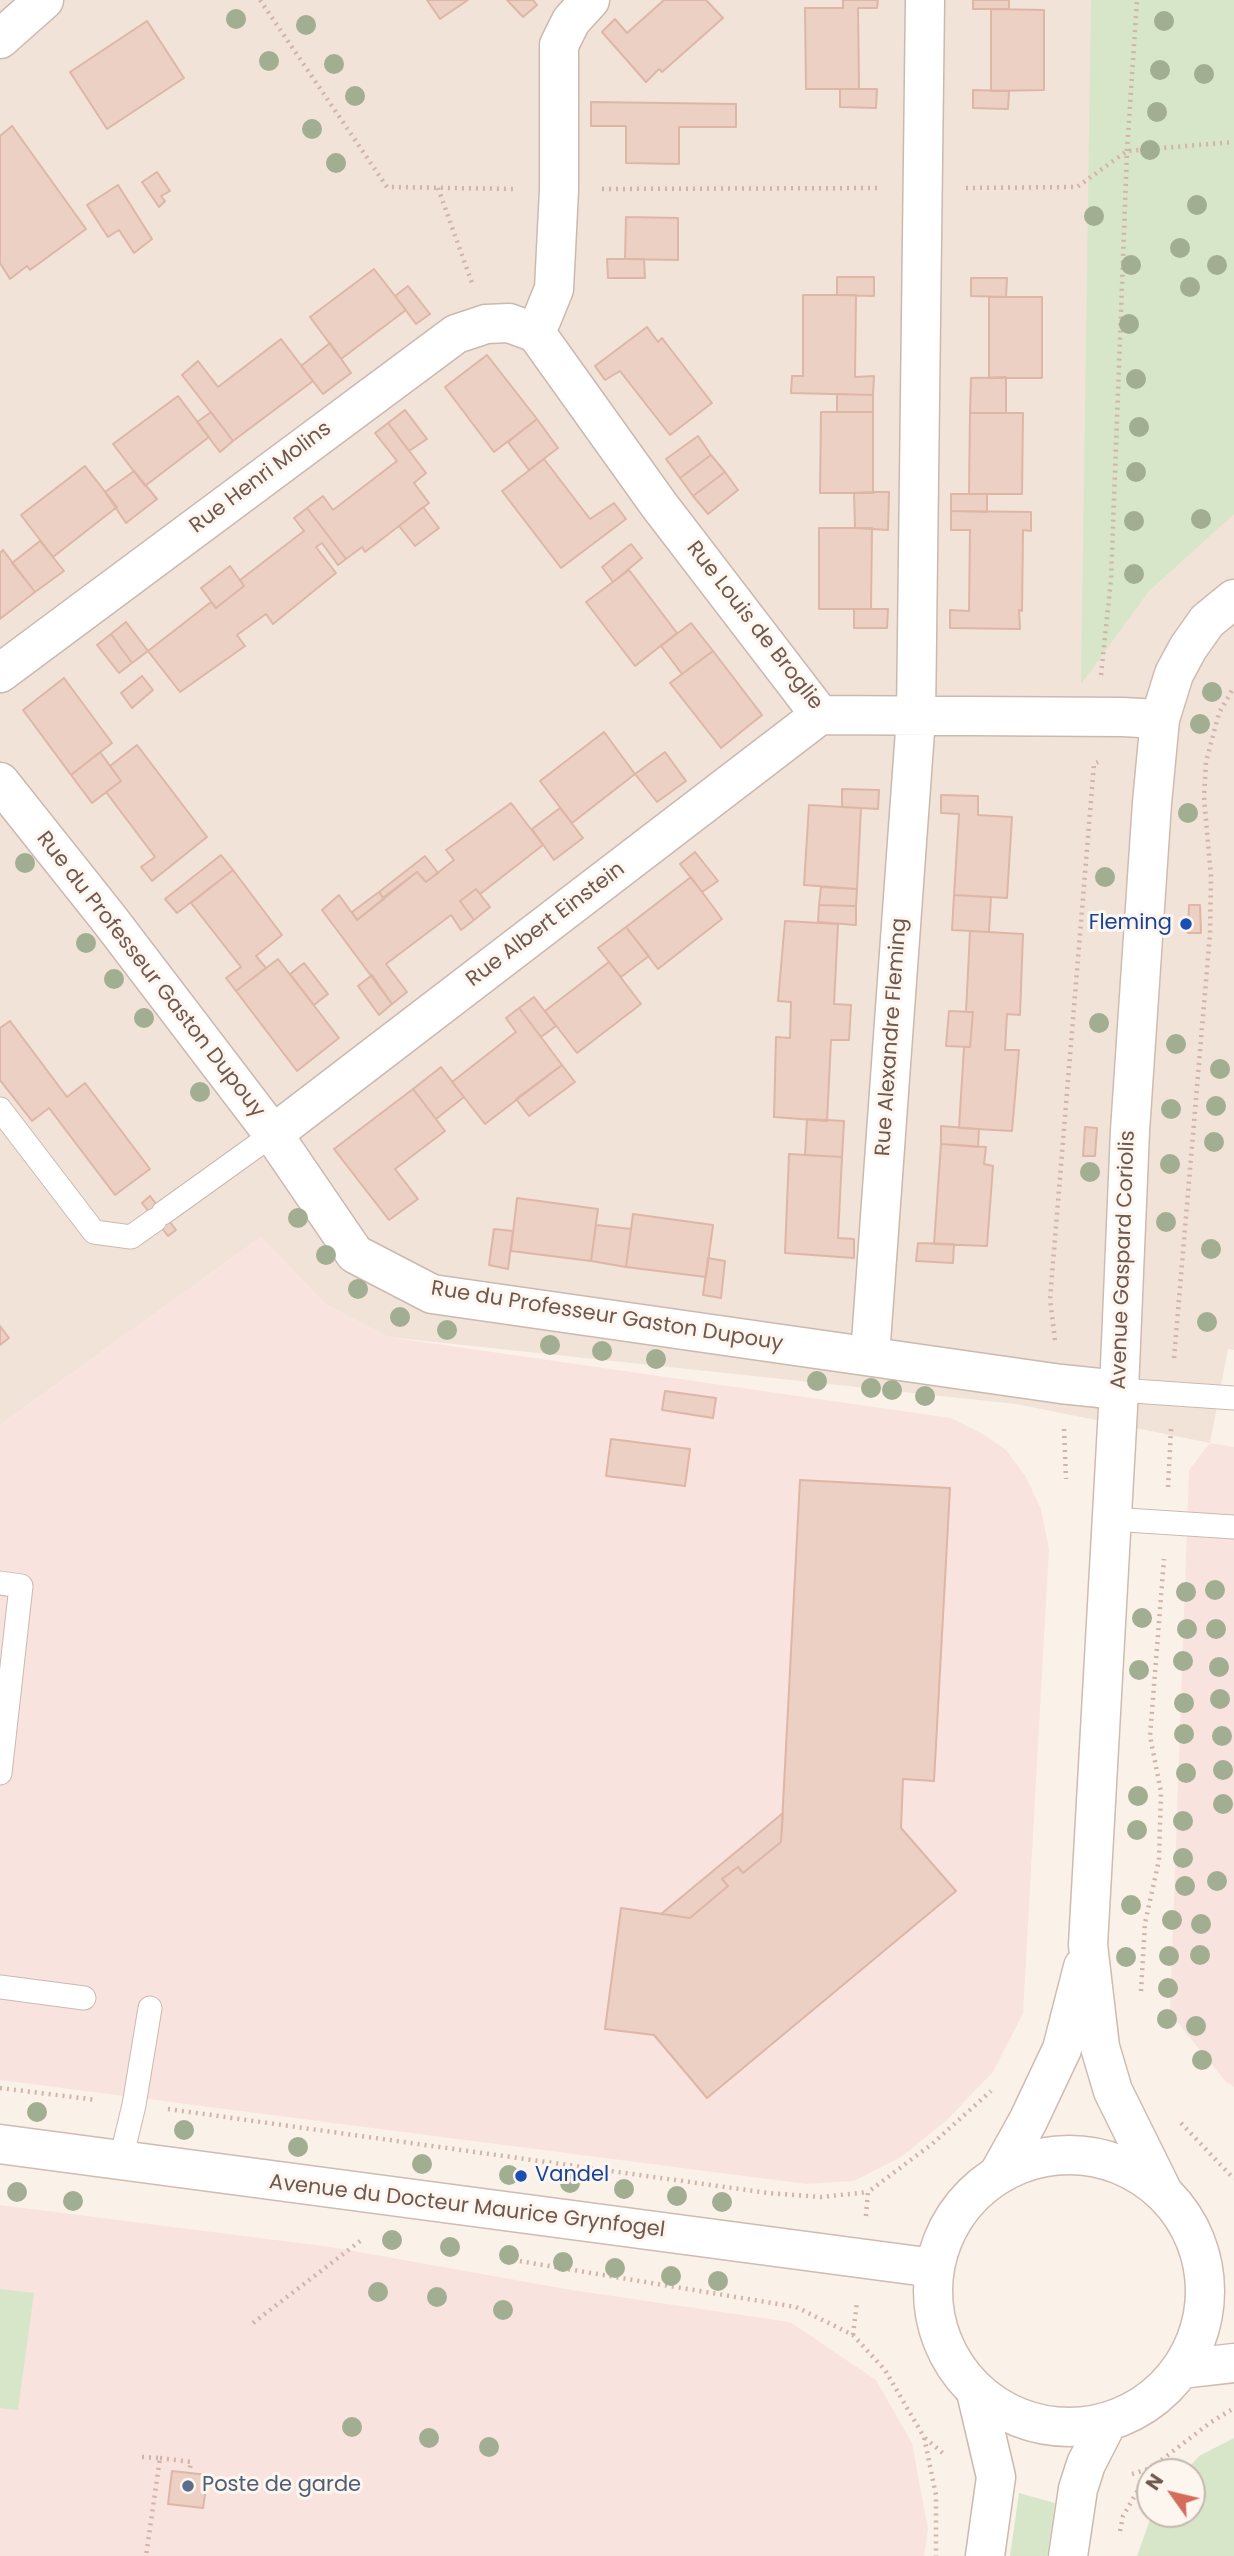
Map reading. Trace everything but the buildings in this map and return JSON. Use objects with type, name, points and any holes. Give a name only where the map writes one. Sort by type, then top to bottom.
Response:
[{"type":"street","points":[[0,39],[44,0]]},
{"type":"street","points":[[536,333],[554,289],[559,190],[559,45],[570,20],[590,0]]},
{"type":"street","points":[[916,717],[925,0]]},
{"type":"street","name":"Rue Henri Molins","points":[[0,673],[456,334],[486,324],[509,323],[536,333]]},
{"type":"street","name":"Rue Louis de Broglie","points":[[536,333],[659,505],[820,715],[1160,719]]},
{"type":"street","name":"Avenue Gaspard Coriolis","points":[[1162,2190],[1114,2091],[1100,2047],[1088,1945],[1119,1390],[1130,1131],[1160,719],[1174,674],[1188,648],[1207,621],[1234,599]]},
{"type":"street","name":"Rue Albert Einstein","points":[[273,1135],[820,715]]},
{"type":"street","name":"Rue Alexandre Fleming","points":[[870,1356],[916,717]]},
{"type":"street","name":"Rue du Professeur Gaston Dupouy","points":[[0,782],[109,919],[273,1135],[355,1254],[432,1294],[1119,1390]]},
{"type":"street","name":"Avenue Gaspard Coriolis","points":[[999,2173],[1028,2121],[1062,2049],[1088,1945]]},
{"type":"street","name":"Avenue du Docteur Maurice Grynfogel","points":[[0,2144],[934,2268]]},
{"type":"street","points":[[1084,2155],[1126,2166],[1162,2190],[1181,2212],[1195,2237],[1204,2270],[1205,2305],[1197,2338],[1181,2368],[1159,2393],[1132,2412],[1107,2423],[1068,2428],[1035,2424],[1003,2412],[976,2392],[954,2366],[939,2335],[932,2302],[934,2268],[942,2239],[957,2213],[976,2191],[999,2173],[1040,2157],[1084,2155]]},
{"type":"street","points":[[1195,2237],[1234,2262]]},
{"type":"street","points":[[1181,2368],[1234,2363]]},
{"type":"street","points":[[976,2392],[996,2477],[985,2556]]},
{"type":"street","points":[[1068,2556],[1078,2489],[1086,2464],[1107,2423]]},
{"type":"lane","points":[[0,1109],[93,1232],[131,1237],[273,1135]]},
{"type":"lane","points":[[1119,1390],[1234,1398]]},
{"type":"lane","points":[[1111,1519],[1234,1527]]},
{"type":"lane","points":[[0,1583],[21,1586],[0,1773]]},
{"type":"lane","points":[[0,1987],[84,1998]]},
{"type":"lane","points":[[121,2159],[134,2105],[150,2008]]},
{"type":"path","points":[[260,0],[387,187],[559,190],[1077,187],[1127,151],[1234,142]]},
{"type":"path","points":[[1097,717],[1111,580],[1127,151],[1137,0]]},
{"type":"path","points":[[439,188],[486,324]]},
{"type":"path","points":[[0,2088],[768,2193],[821,2197],[868,2192],[932,2144],[995,2087]]},
{"type":"path","points":[[1175,2115],[1234,2179]]},
{"type":"path","points":[[253,2323],[368,2235]]},
{"type":"path","points":[[853,2335],[885,2371],[924,2437],[936,2495],[936,2556]]},
{"type":"path","points":[[1118,2543],[1123,2516],[1151,2468],[1211,2421],[1234,2409]]},
{"type":"path","points":[[142,2457],[191,2462],[189,2473]]},
{"type":"path","points":[[146,2556],[160,2458]]},
{"type":"shaded area","points":[[0,0],[1234,0],[1234,1350],[1228,1349],[1210,1443],[1016,1404],[388,1337],[326,1305],[261,1237],[0,1425]]},
{"type":"shaded area","points":[[261,1237],[326,1305],[388,1337],[951,1418],[983,1434],[1006,1450],[1026,1477],[1041,1509],[1049,1549],[1023,2013],[993,2072],[946,2121],[901,2157],[854,2181],[806,2184],[0,2080],[0,1425]]},
{"type":"shaded area","points":[[1210,1443],[1234,1447],[1234,2087],[1226,2082],[1170,2013],[1189,1470]]},
{"type":"shaded area","points":[[0,2205],[331,2247],[572,2290],[790,2322],[876,2380],[912,2443],[928,2529],[924,2556],[0,2556]]},
{"type":"green space","points":[[1091,0],[1234,0],[1234,514],[1149,591],[1081,684]]},
{"type":"green space","points":[[0,2289],[34,2293],[18,2410],[0,2408]]},
{"type":"green space","points":[[1234,2438],[1234,2556],[1137,2556],[1147,2528],[1206,2528],[1206,2458],[1197,2458]]},
{"type":"green space","points":[[1019,2493],[1055,2503],[1047,2556],[1010,2556]]},
{"type":"place","name":"Fleming","points":[[1186,924]]},
{"type":"place","name":"Vandel","points":[[521,2176]]},
{"type":"place","name":"Poste de garde","points":[[188,2486]]}]
